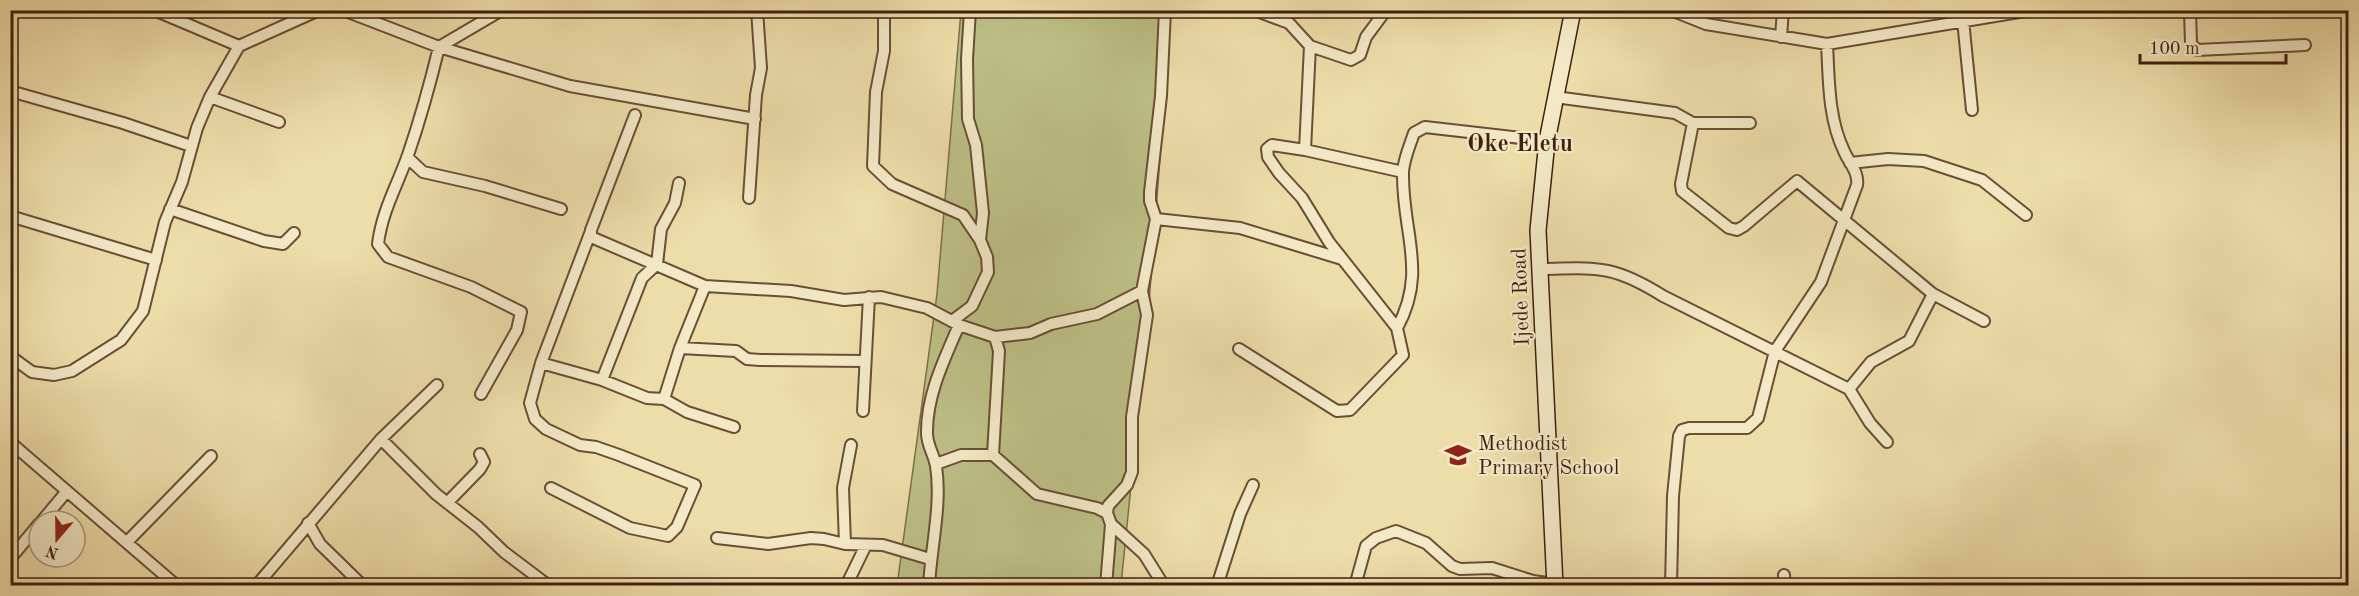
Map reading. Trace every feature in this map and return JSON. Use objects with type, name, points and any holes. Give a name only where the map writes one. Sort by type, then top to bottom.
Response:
[{"type":"main road","name":"Ijede Road","points":[[1555,585],[1539,269],[1541,183],[1573,10]]},
{"type":"street","points":[[154,10],[239,46]]},
{"type":"street","points":[[10,356],[33,372],[54,375],[72,371],[112,347],[143,311],[170,209],[182,182],[191,146],[210,97],[239,46],[319,10]]},
{"type":"street","points":[[343,10],[439,47],[570,86],[755,119]]},
{"type":"street","points":[[481,394],[517,330],[521,312],[471,287],[388,257],[378,244],[384,211],[407,157],[431,82],[439,47],[502,10]]},
{"type":"street","points":[[749,198],[760,68],[756,10]]},
{"type":"street","points":[[884,10],[884,51],[876,92],[873,166],[892,184],[963,215],[980,240],[988,264],[986,280],[972,306],[955,323],[935,386],[928,419],[928,446],[936,464],[936,510],[929,585]]},
{"type":"street","points":[[970,10],[968,119],[976,145],[983,213],[980,240]]},
{"type":"street","points":[[1104,509],[1121,494],[1132,472],[1132,417],[1147,315],[1142,291],[1156,219],[1150,192],[1161,96],[1165,10]]},
{"type":"street","points":[[1254,10],[1289,23],[1310,46],[1355,59],[1360,55],[1366,37],[1386,10]]},
{"type":"street","points":[[1671,10],[1706,24],[1827,44],[2031,10]]},
{"type":"street","points":[[1781,38],[1783,10]]},
{"type":"street","points":[[2190,10],[2192,44],[2197,50],[2305,45]]},
{"type":"street","points":[[1963,20],[1972,110]]},
{"type":"street","points":[[1671,585],[1673,496],[1679,436],[1682,430],[1689,428],[1748,428],[1758,418],[1775,351],[1794,319],[1816,291],[1844,222],[1858,177],[1836,127],[1827,44]]},
{"type":"street","points":[[1305,150],[1310,46]]},
{"type":"street","points":[[10,91],[123,123],[191,146]]},
{"type":"street","points":[[210,97],[279,122]]},
{"type":"street","points":[[1555,98],[1675,113],[1693,123],[1750,123]]},
{"type":"street","points":[[551,488],[630,528],[668,536],[677,527],[695,485],[596,447],[580,445],[546,429],[535,419],[530,403],[541,363],[635,115]]},
{"type":"street","points":[[1693,123],[1681,184],[1682,191],[1729,228],[1737,230],[1744,226],[1797,181],[1933,294],[1984,321]]},
{"type":"street","points":[[1397,328],[1407,310],[1414,272],[1403,171],[1414,133],[1425,127],[1547,141]]},
{"type":"street","points":[[1239,349],[1337,411],[1344,412],[1350,410],[1403,355],[1397,328],[1342,259],[1302,198],[1268,157],[1267,149],[1272,145],[1305,150],[1403,171]]},
{"type":"street","points":[[407,157],[423,172],[485,186],[561,209]]},
{"type":"street","points":[[1850,163],[1888,159],[1924,161],[1982,180],[2026,215]]},
{"type":"street","points":[[602,380],[642,278],[657,264],[661,229],[675,203],[678,183]]},
{"type":"street","points":[[170,209],[264,241],[283,243],[294,233]]},
{"type":"street","points":[[10,216],[156,260]]},
{"type":"street","points":[[1156,219],[1240,228],[1342,259]]},
{"type":"street","points":[[591,230],[591,237],[598,242],[657,264],[705,286],[791,291],[844,300],[881,297],[927,308],[955,323],[995,338],[1030,333],[1051,324],[1097,314],[1142,291]]},
{"type":"street","points":[[1539,269],[1594,268],[1622,273],[1849,389],[1870,423],[1887,442]]},
{"type":"street","points":[[663,399],[680,348],[705,286]]},
{"type":"street","points":[[1849,389],[1880,356],[1908,341],[1933,294]]},
{"type":"street","points":[[863,411],[869,297]]},
{"type":"street","points":[[993,455],[999,346],[995,338]]},
{"type":"street","points":[[680,348],[736,351],[754,360],[864,361]]},
{"type":"street","points":[[541,363],[602,380],[647,398],[663,399],[687,412],[734,427]]},
{"type":"street","points":[[256,585],[381,439],[437,385]]},
{"type":"street","points":[[381,439],[447,503],[478,526],[504,552],[549,585]]},
{"type":"street","points":[[10,442],[177,585]]},
{"type":"street","points":[[845,544],[843,488],[851,446]]},
{"type":"street","points":[[447,503],[480,469],[484,462],[480,454]]},
{"type":"street","points":[[936,464],[961,455],[993,455],[1037,494],[1104,509]]},
{"type":"street","points":[[127,542],[211,456]]},
{"type":"street","points":[[1217,585],[1240,514],[1254,485]]},
{"type":"street","points":[[52,509],[67,491]]},
{"type":"street","points":[[1104,509],[1111,524],[1144,554],[1164,585]]},
{"type":"street","points":[[308,523],[320,544],[363,585]]},
{"type":"street","points":[[1106,585],[1111,524]]},
{"type":"street","points":[[1355,585],[1366,546],[1376,538],[1396,531],[1426,543],[1452,566],[1461,569],[1492,568],[1533,581],[1555,585]]},
{"type":"street","points":[[717,538],[768,544],[811,538],[845,544],[883,545],[930,559]]},
{"type":"street","points":[[10,559],[27,539]]},
{"type":"street","points":[[846,585],[866,545]]},
{"type":"green space","points":[[961,11],[1171,11],[1148,317],[1121,585],[897,586],[937,294]]},
{"type":"place","name":"Methodist Primary School","points":[[1458,455]]},
{"type":"district","name":"Oke Eletu","points":[[1520,143]]}]
